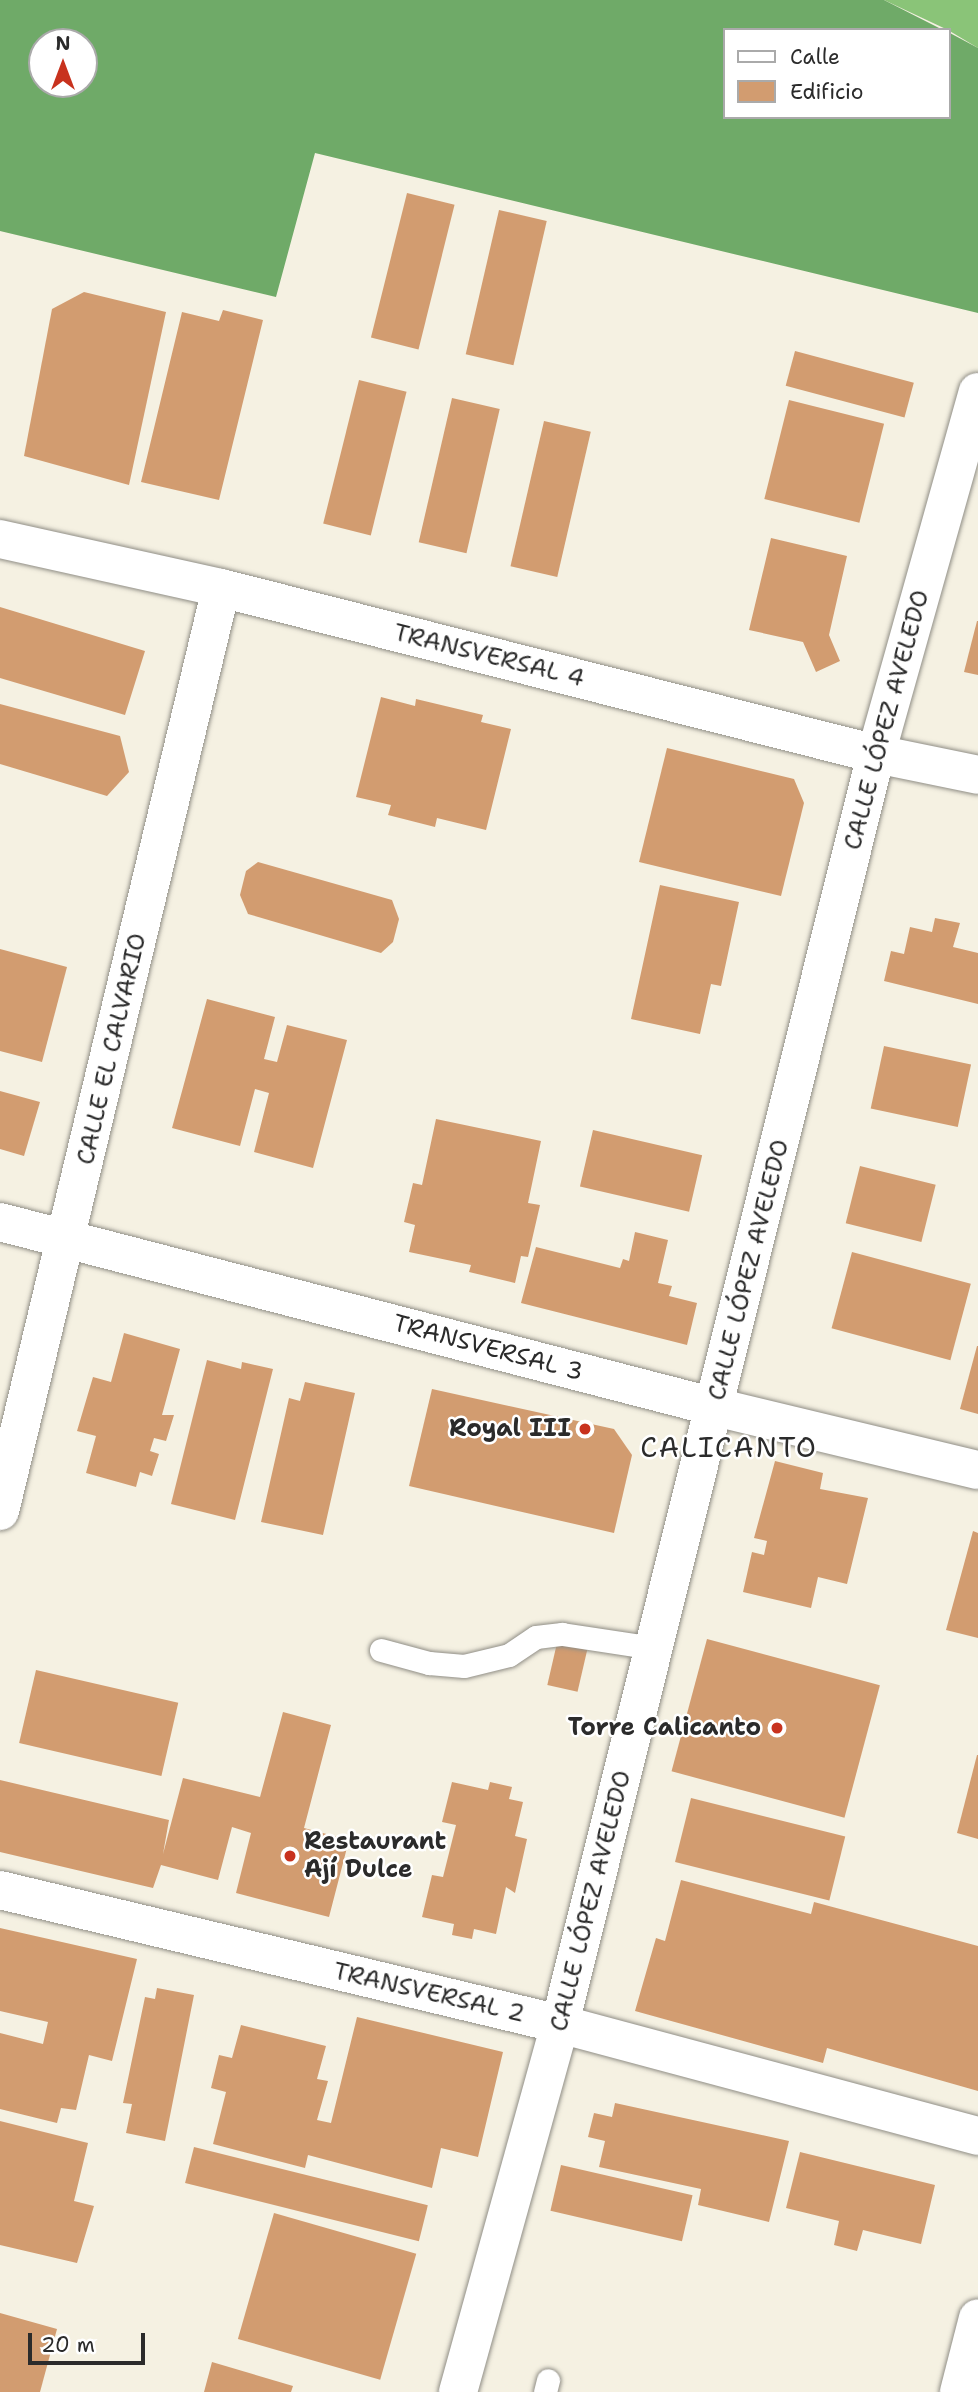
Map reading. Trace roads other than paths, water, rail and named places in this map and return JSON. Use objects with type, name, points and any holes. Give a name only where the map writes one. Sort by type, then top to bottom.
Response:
[{"type":"street","name":"CALLE LÓPEZ AVELEDO","points":[[458,2392],[560,2024],[876,754],[978,392]]},
{"type":"street","name":"TRANSVERSAL 4","points":[[0,539],[221,587],[876,754],[978,775]]},
{"type":"street","name":"CALLE EL CALVARIO","points":[[0,1511],[221,587]]},
{"type":"street","name":"TRANSVERSAL 3","points":[[0,1222],[715,1407],[978,1469]]},
{"type":"street","name":"TRANSVERSAL 2","points":[[0,1891],[560,2024],[978,2136]]},
{"type":"street","points":[[959,2392],[978,2318]]},
{"type":"lane","points":[[381,1650],[429,1663],[464,1667],[509,1656],[536,1637],[562,1633],[654,1648]]},
{"type":"place","name":"Royal III","points":[[585,1429]]},
{"type":"place","name":"Torre Calicanto","points":[[777,1728]]},
{"type":"place","name":"Restaurant Ají Dulce","points":[[290,1856]]},
{"type":"district","name":"CALICANTO","points":[[729,1447]]}]
